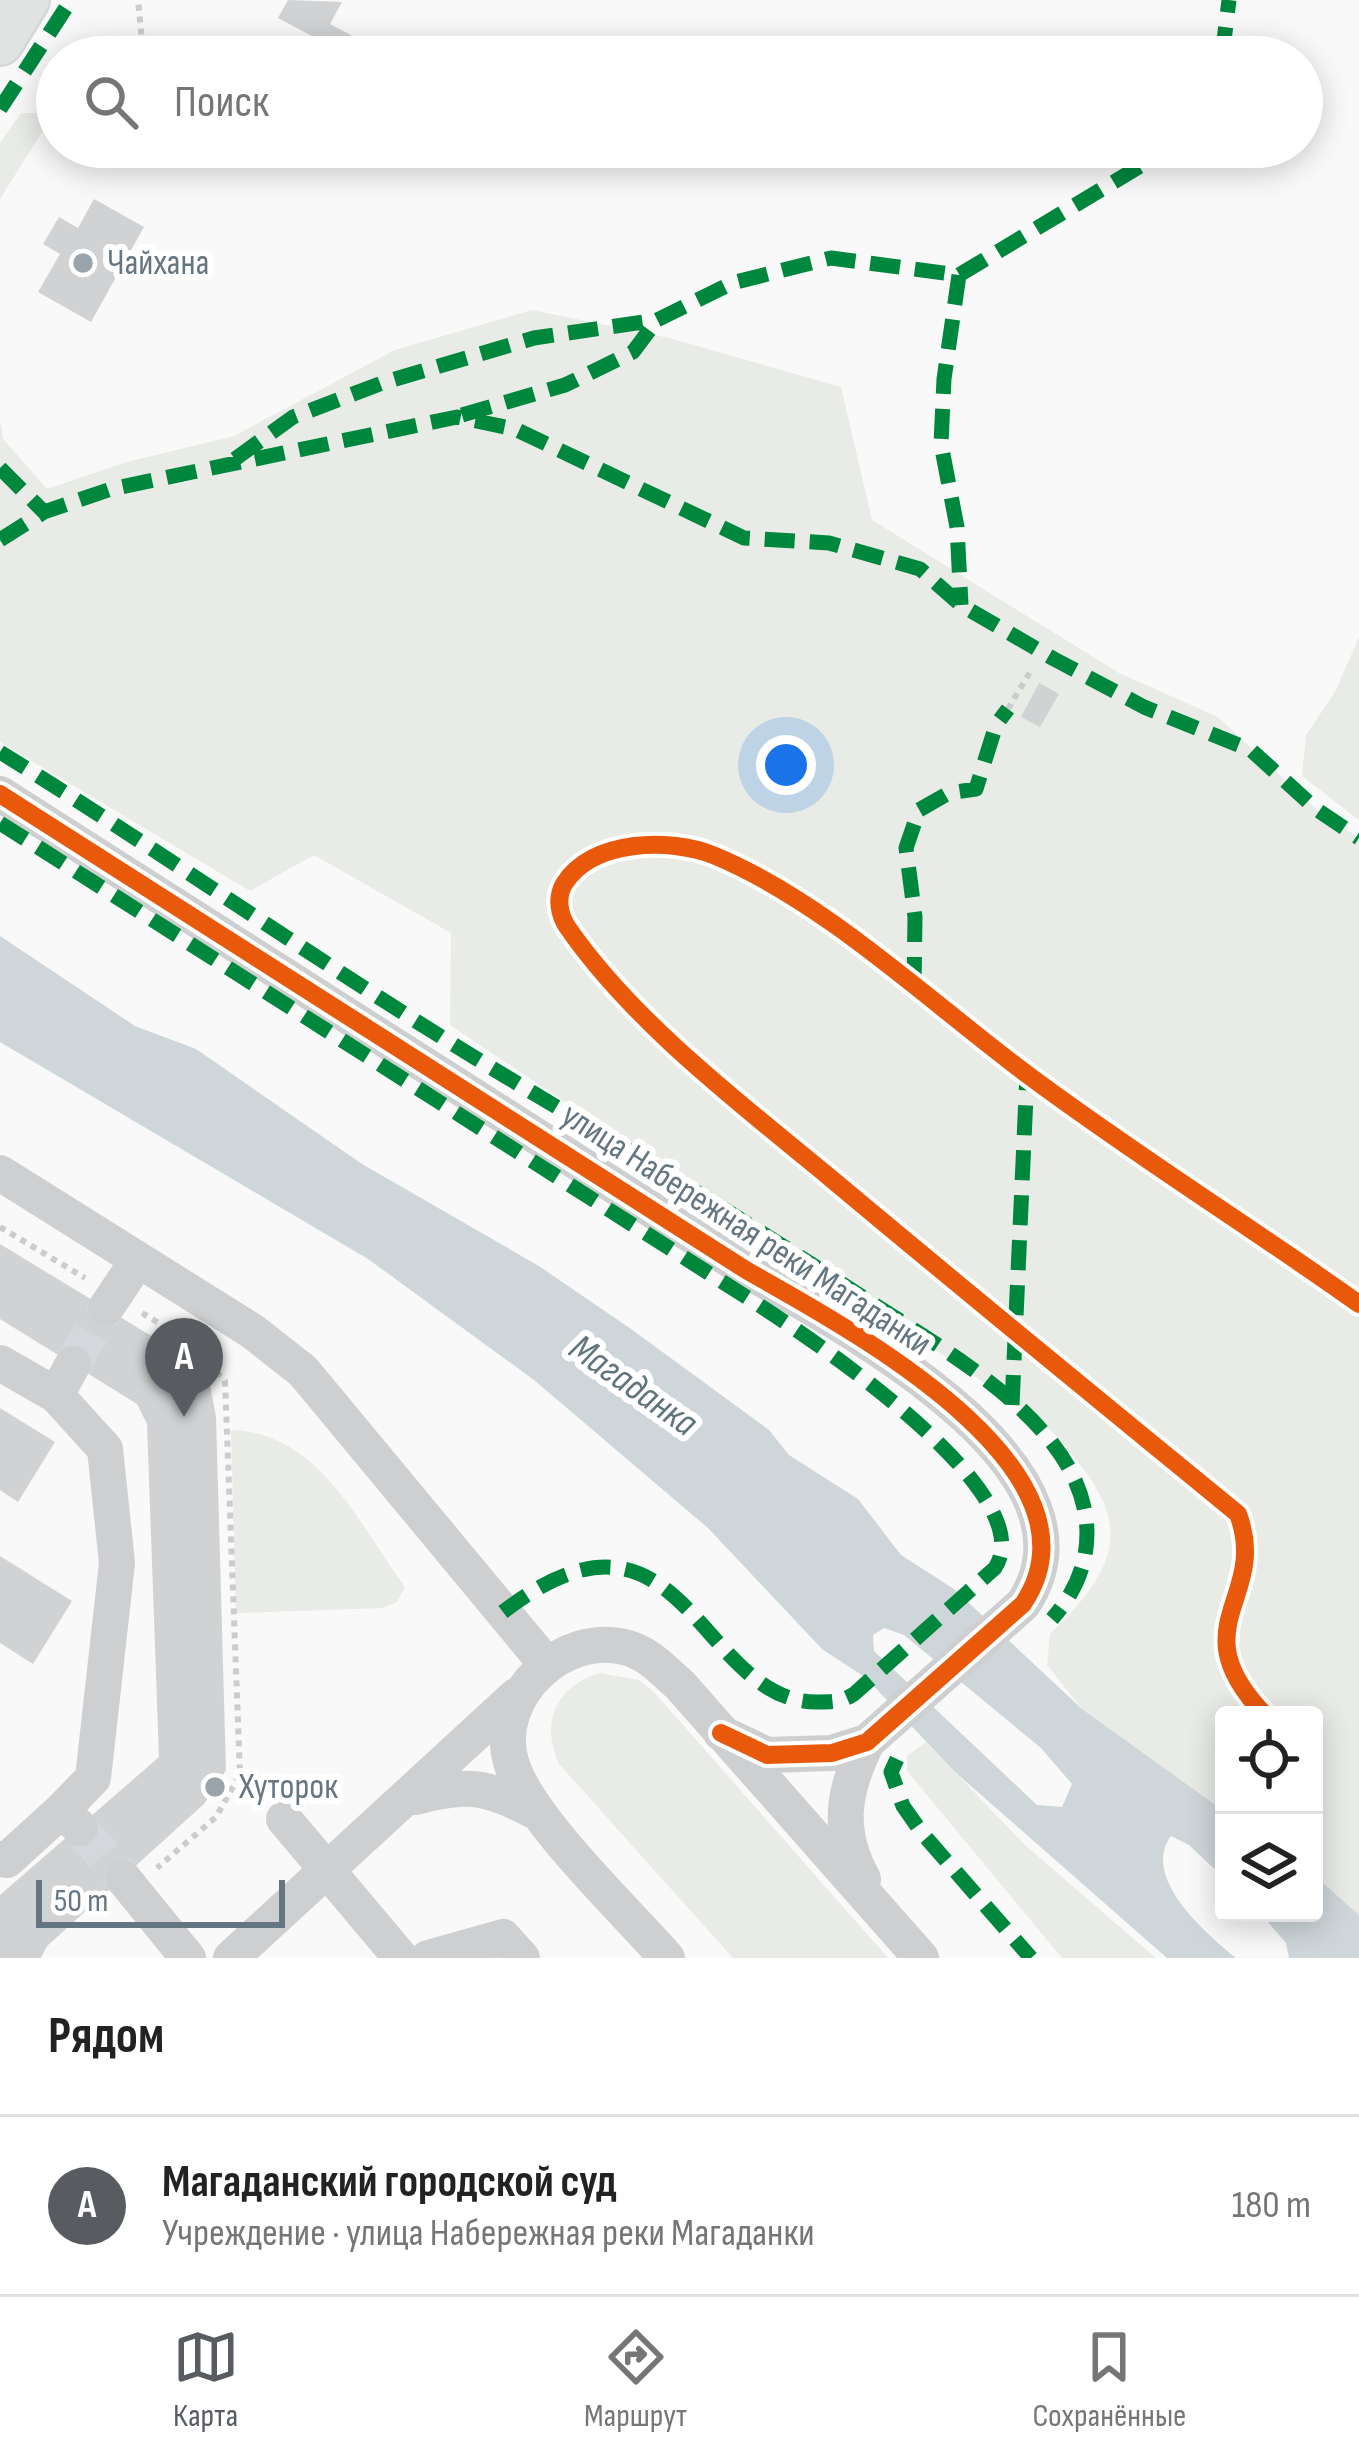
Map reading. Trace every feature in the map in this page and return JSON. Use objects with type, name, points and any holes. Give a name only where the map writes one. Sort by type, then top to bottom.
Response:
[{"type":"main road","points":[[0,42],[26,0]]},
{"type":"street","name":"улица Набережная реки Магаданки","points":[[0,794],[746,1270],[852,1331],[947,1400],[1007,1462],[1036,1508],[1040,1563],[1023,1604],[867,1742],[832,1754],[767,1755],[722,1733]]},
{"type":"street","points":[[0,1173],[136,1263],[252,1331],[303,1371],[537,1675]]},
{"type":"street","points":[[110,1302],[136,1263]]},
{"type":"street","points":[[0,1363],[64,1380],[105,1449],[117,1563],[92,1778],[71,1819],[0,1859]]},
{"type":"street","name":"улица Набережная реки Магаданки","points":[[537,1675],[595,1644],[626,1647],[646,1655],[680,1685],[921,1958]]},
{"type":"street","points":[[231,1958],[411,1798],[537,1675]]},
{"type":"street","points":[[537,1675],[510,1717],[507,1738],[520,1784],[667,1958]]},
{"type":"street","points":[[867,1742],[848,1787],[844,1831],[850,1856],[886,1921]]},
{"type":"street","points":[[411,1798],[456,1786],[485,1787],[541,1814]]},
{"type":"street","points":[[284,1819],[401,1958]]},
{"type":"street","points":[[127,1884],[188,1958]]},
{"type":"street","points":[[428,1958],[502,1937],[522,1958]]},
{"type":"path","points":[[138,0],[142,36]]},
{"type":"path","points":[[1008,709],[1030,672]]},
{"type":"path","points":[[0,1227],[110,1302],[187,1340],[225,1381],[231,1430],[240,1774],[216,1817],[127,1884]]},
{"type":"shaded area","points":[[21,113],[36,113],[36,142],[0,199],[0,143]]},
{"type":"shaded area","points":[[532,310],[669,338],[841,387],[872,520],[1119,673],[1218,717],[1316,809],[1359,838],[1359,1915],[1323,1883],[1323,1706],[1215,1706],[1215,1805],[1082,1709],[1047,1665],[1050,1634],[1098,1577],[1108,1552],[1110,1528],[1090,1479],[1043,1422],[450,1025],[451,933],[314,855],[250,891],[0,742],[0,420],[3,439],[47,489],[127,462],[234,436],[395,350]]},
{"type":"shaded area","points":[[1359,637],[1359,820],[1302,776],[1306,735],[1335,692]]},
{"type":"shaded area","points":[[231,1430],[289,1446],[333,1485],[405,1587],[397,1602],[383,1608],[236,1613]]},
{"type":"shaded area","points":[[600,1673],[639,1680],[655,1693],[888,1958],[733,1958],[559,1764],[551,1734],[556,1708],[572,1687]]},
{"type":"shaded area","points":[[926,1742],[1026,1846],[1156,1958],[1062,1958],[907,1771],[907,1756]]},
{"type":"water","name":"Магаданка","points":[[0,936],[135,1026],[196,1049],[362,1164],[539,1266],[769,1430],[789,1455],[858,1499],[901,1555],[954,1589],[1082,1709],[1215,1805],[1215,1870],[1189,1845],[1171,1836],[1164,1852],[1164,1870],[1181,1904],[1236,1958],[1167,1958],[955,1772],[866,1678],[822,1649],[708,1528],[534,1380],[368,1259],[0,1042]],"holes":[[[884,1628],[904,1635],[1041,1748],[1072,1784],[1062,1807],[1037,1805],[874,1651],[873,1635]]]},
{"type":"water","points":[[1323,1883],[1359,1915],[1359,1958],[1289,1958],[1286,1943],[1268,1922],[1323,1922]]},
{"type":"building","points":[[288,0],[342,2],[330,24],[351,35],[312,36],[278,18]]},
{"type":"building","points":[[94,199],[144,227],[91,322],[38,292],[60,254],[43,244],[59,217],[78,228]]},
{"type":"building","points":[[1039,683],[1059,694],[1040,727],[1021,717]]},
{"type":"building","points":[[0,1244],[181,1354],[210,1385],[216,1417],[226,1770],[204,1804],[47,1946],[41,1958],[0,1958],[0,1895],[159,1757],[147,1424],[137,1404],[0,1319]]},
{"type":"building","points":[[0,1408],[55,1442],[18,1502],[0,1490]]},
{"type":"building","points":[[0,1556],[72,1601],[33,1664],[0,1643]]},
{"type":"tunnel","points":[[73,1364],[106,1308]]},
{"type":"tunnel","points":[[80,1828],[123,1878]]},
{"type":"marked path","points":[[48,36],[71,0]]},
{"type":"marked path","points":[[1225,36],[1229,0]]},
{"type":"marked path","points":[[0,109],[36,54]]},
{"type":"marked path","points":[[235,459],[293,417],[382,383],[534,338],[657,320],[732,283],[831,258],[959,275],[1137,168]]},
{"type":"marked path","points":[[959,275],[944,379],[941,444],[957,527],[961,605]]},
{"type":"marked path","points":[[462,415],[565,385],[633,352],[657,320]]},
{"type":"marked path","points":[[0,540],[44,512],[111,489],[457,417],[515,429],[744,538],[829,543],[920,569],[961,605],[1054,659],[1144,707],[1251,750],[1316,809],[1359,838]]},
{"type":"marked path","points":[[0,468],[44,512]]},
{"type":"marked path","points":[[914,987],[915,917],[906,848],[919,810],[949,793],[976,789],[996,725],[1008,709]]},
{"type":"marked path","points":[[0,752],[441,1037],[817,1268],[961,1361],[1008,1398],[1065,1461],[1084,1506],[1087,1529],[1079,1575],[1052,1619]]},
{"type":"marked path","points":[[0,823],[809,1339],[951,1455],[984,1497],[1001,1535],[995,1568],[854,1694],[837,1701],[777,1693],[744,1669],[684,1605],[651,1579],[612,1567],[564,1576],[503,1612]]},
{"type":"marked path","points":[[1012,1405],[1027,1074]]},
{"type":"marked path","points":[[897,1759],[891,1772],[903,1806],[1031,1958]]},
{"type":"cycle path","points":[[0,794],[746,1270],[841,1325],[954,1405],[1000,1452],[1031,1501],[1041,1552],[1023,1604],[867,1742],[832,1753],[767,1755],[721,1733]]},
{"type":"cycle path","points":[[1258,1706],[1240,1684],[1229,1658],[1227,1634],[1245,1543],[1238,1514],[656,1029],[568,928],[560,906],[564,884],[593,858],[633,846],[695,850],[754,874],[835,925],[1065,1102],[1359,1304]]},
{"type":"place","name":"Чайхана","points":[[83,263]]},
{"type":"place","name":"Магаданский городской суд","points":[[184,1417]]},
{"type":"place","name":"Хуторок","points":[[215,1787]]}]
